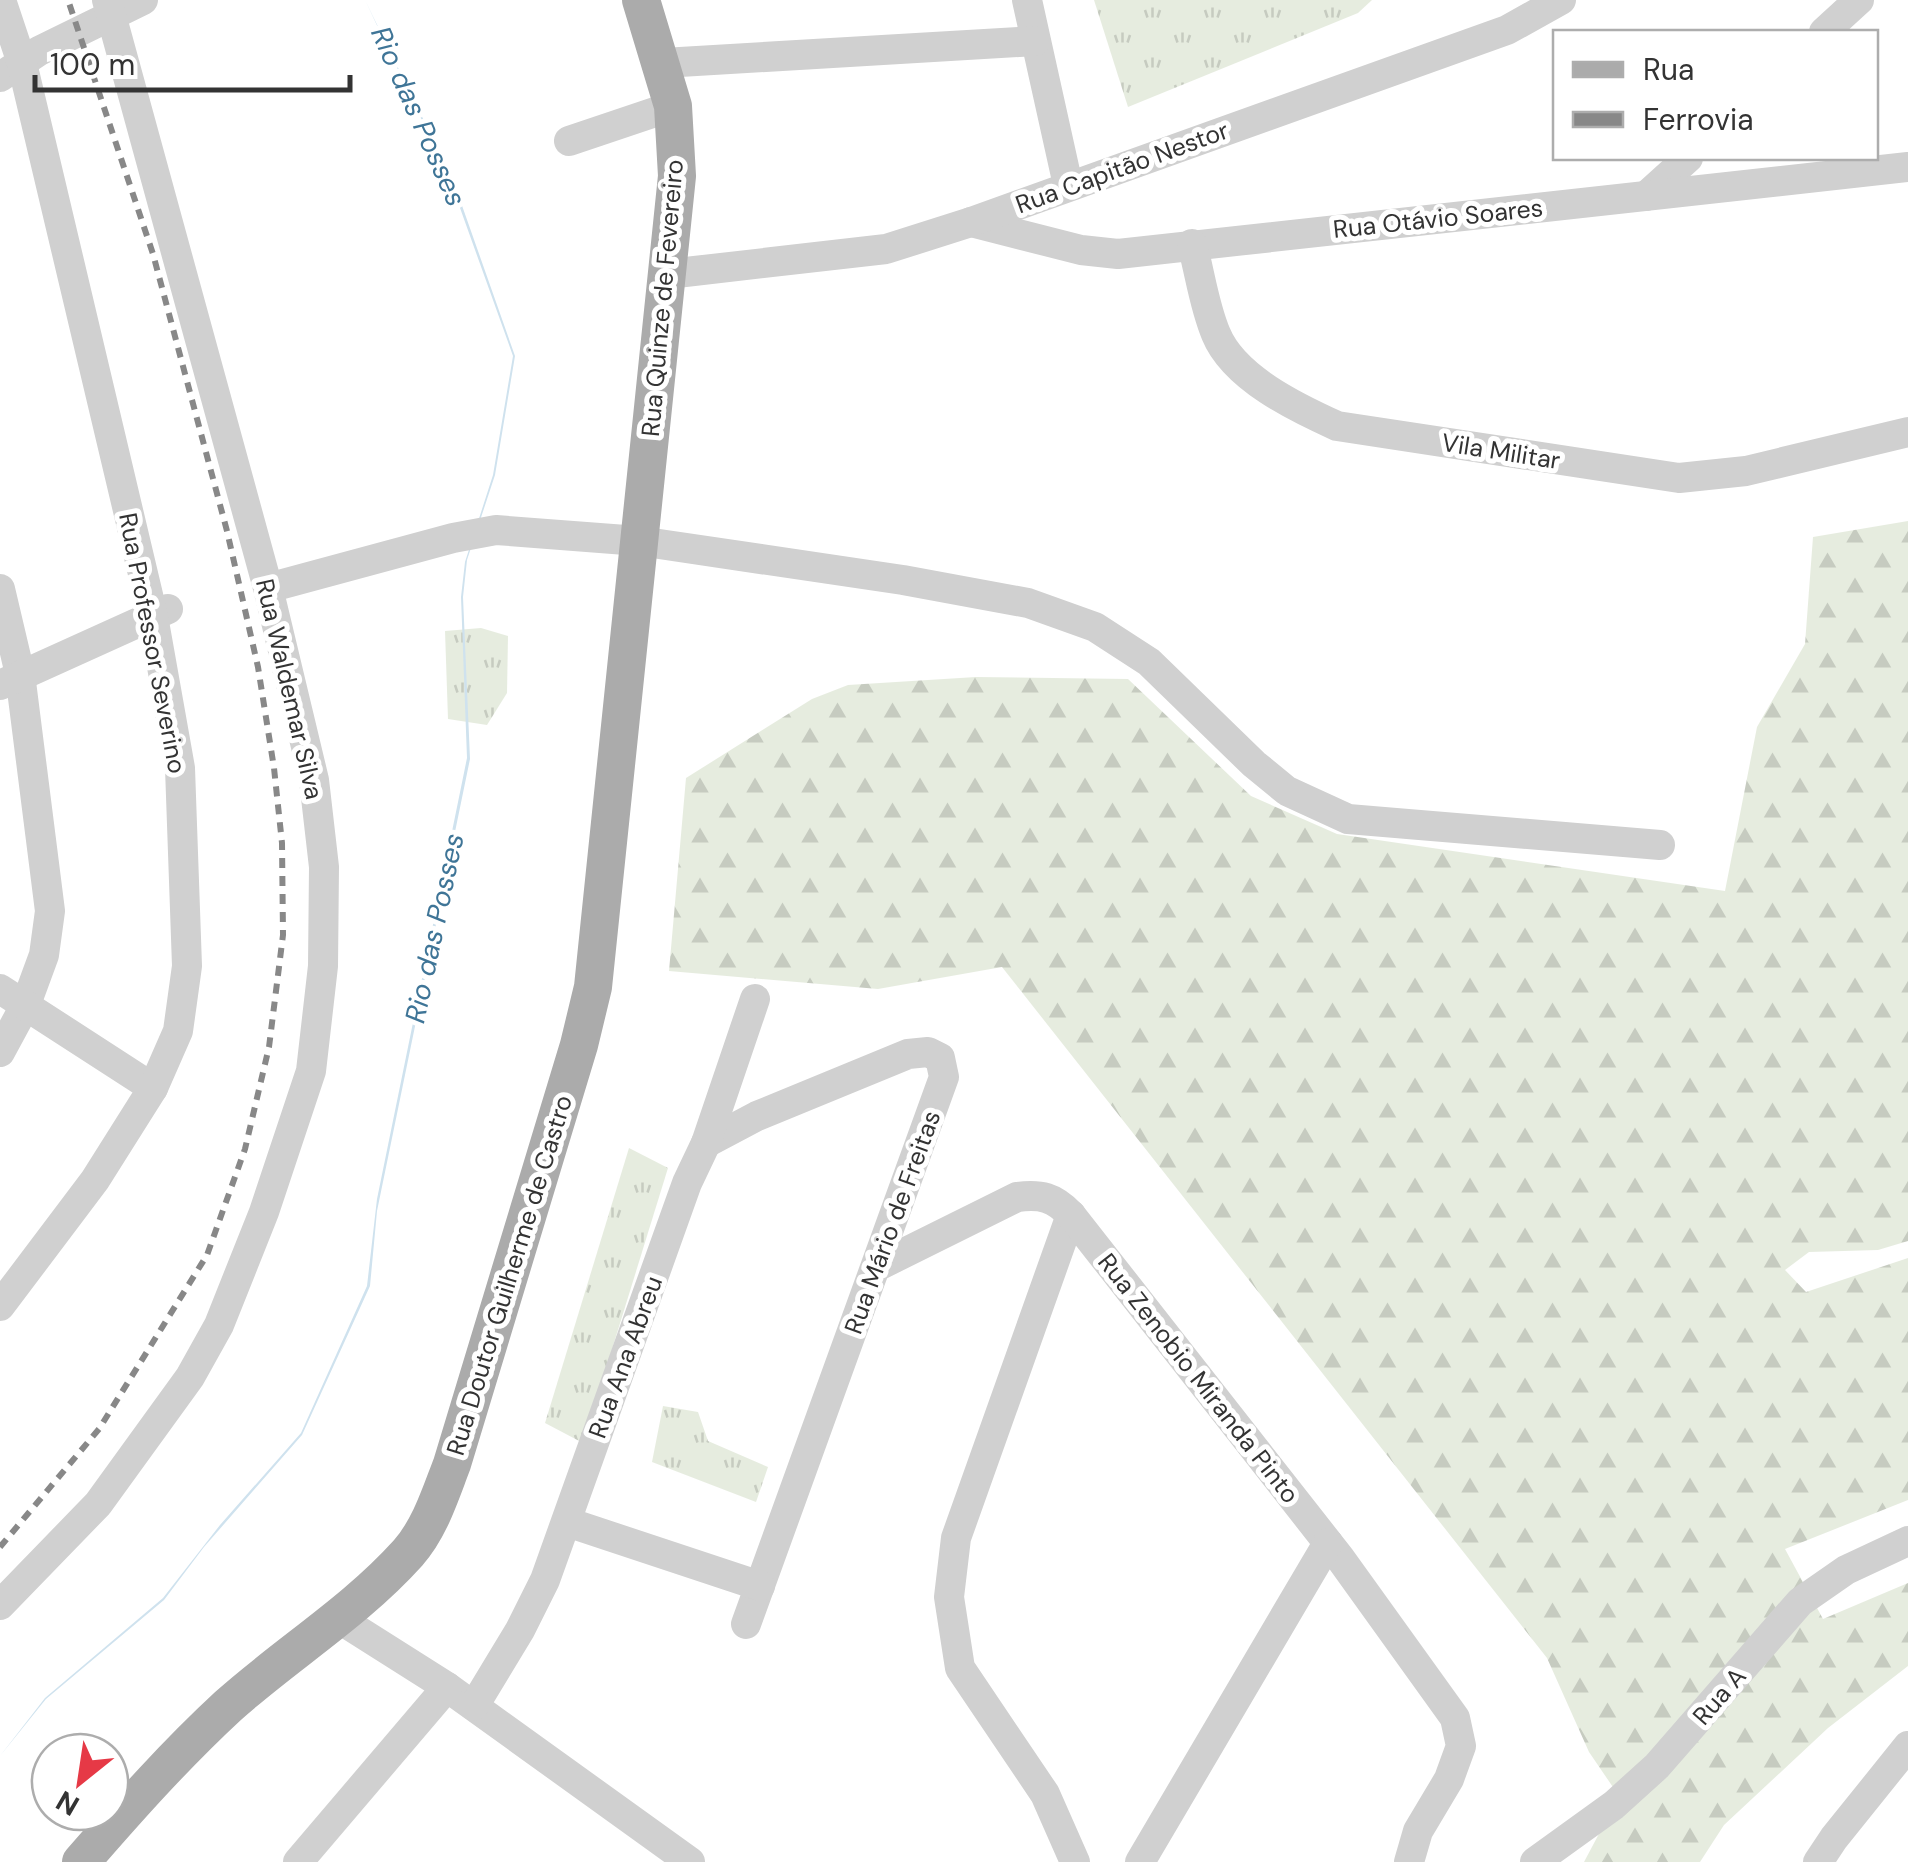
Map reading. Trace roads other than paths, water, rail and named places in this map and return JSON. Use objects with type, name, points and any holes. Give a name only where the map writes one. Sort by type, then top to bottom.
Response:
[{"type":"main road","name":"Rua Quinze de Fevereiro","points":[[639,542],[677,176],[674,106],[640,0]]},
{"type":"main road","name":"Rua Doutor Guilherme de Castro","points":[[81,1862],[168,1763],[231,1704],[338,1618],[409,1551],[432,1517],[452,1464],[580,1045],[593,987],[639,542]]},
{"type":"street","name":"Rua Professor Severino","points":[[0,1306],[95,1180],[153,1088],[178,1031],[187,966],[180,768],[161,612],[1,0]]},
{"type":"street","name":"Rua Professor Severino","points":[[20,64],[23,0]]},
{"type":"street","points":[[20,64],[110,7],[143,0]]},
{"type":"street","points":[[1027,0],[1068,185]]},
{"type":"street","name":"Rua Capitão Nestor","points":[[668,274],[886,249],[1507,30],[1560,0]]},
{"type":"street","points":[[1826,30],[1859,0]]},
{"type":"street","name":"Rua Waldemar Silva","points":[[0,1604],[98,1504],[190,1377],[219,1326],[264,1212],[310,1071],[323,966],[324,867],[314,780],[268,588],[110,7]]},
{"type":"street","points":[[663,63],[1036,42]]},
{"type":"street","points":[[569,140],[674,106]]},
{"type":"street","points":[[1646,196],[1686,160]]},
{"type":"street","name":"Rua Otávio Soares","points":[[970,222],[1080,250],[1118,254],[1908,167]]},
{"type":"street","name":"Vila Militar","points":[[1192,244],[1217,337],[1248,374],[1288,405],[1338,426],[1679,478],[1746,472],[1908,432]]},
{"type":"street","points":[[268,588],[496,530],[639,542],[903,580],[1028,603],[1095,627],[1150,662],[1287,791],[1348,819],[1660,845]]},
{"type":"street","points":[[0,589],[10,680],[50,911],[44,955],[13,996],[0,1052]]},
{"type":"street","points":[[10,680],[161,612]]},
{"type":"street","points":[[13,996],[153,1088]]},
{"type":"street","name":"Rua Ana Abreu","points":[[474,1706],[528,1614],[567,1522],[755,999]]},
{"type":"street","name":"Rua Mário de Freitas","points":[[706,1143],[757,1116],[908,1054],[928,1052],[940,1058],[944,1076],[746,1624]]},
{"type":"street","name":"Rua Zenobio Miranda Pinto","points":[[876,1266],[1018,1197],[1036,1194],[1056,1200],[1071,1215],[1328,1542],[1455,1718],[1461,1746],[1449,1779],[1418,1831],[1409,1862]]},
{"type":"street","points":[[1071,1215],[956,1538],[950,1598],[960,1668],[1045,1794],[1075,1862]]},
{"type":"street","points":[[567,1522],[760,1586]]},
{"type":"street","name":"Rua A","points":[[1536,1862],[1614,1805],[1657,1766],[1800,1602],[1846,1570],[1908,1541]]},
{"type":"street","points":[[1140,1862],[1328,1542]]},
{"type":"street","points":[[338,1618],[474,1706],[690,1862]]},
{"type":"street","points":[[298,1862],[446,1687]]},
{"type":"street","points":[[1818,1862],[1908,1746]]},
{"type":"water","name":"Rio das Posses","points":[[365,0],[453,180],[515,356],[495,475],[467,560],[463,597],[470,759],[377,1211],[370,1286],[302,1435],[204,1547],[164,1600],[46,1699],[0,1756],[45,1698],[163,1598],[220,1525],[301,1433],[367,1286],[377,1199],[467,758],[461,597],[465,562],[493,475],[513,356],[450,180]]},
{"type":"railway","points":[[0,1547],[99,1429],[207,1255],[245,1149],[269,1047],[283,935],[282,843],[274,768],[258,667],[227,531],[153,254],[68,0]]}]
